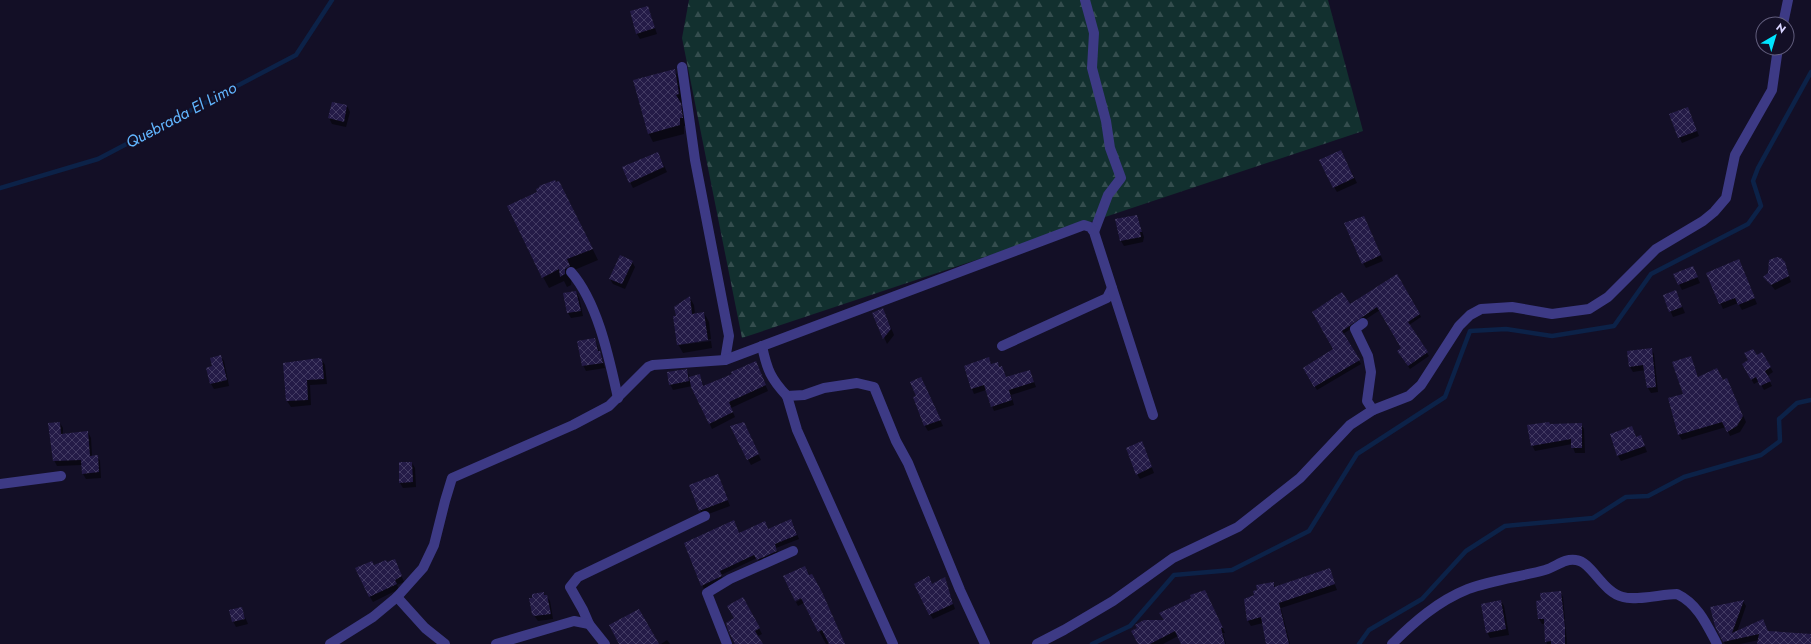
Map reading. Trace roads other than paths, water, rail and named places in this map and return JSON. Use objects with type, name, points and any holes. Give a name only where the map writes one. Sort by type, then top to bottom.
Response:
[{"type":"street","points":[[1084,0],[1094,33],[1092,68],[1106,121],[1110,148],[1121,178],[1108,195],[1094,232]]},
{"type":"street","points":[[1785,16],[1788,0]]},
{"type":"street","points":[[1037,644],[1102,608],[1173,558],[1238,527],[1300,478],[1350,425],[1373,410],[1409,396],[1417,388],[1459,326],[1481,309],[1512,307],[1552,314],[1589,309],[1608,297],[1656,249],[1703,221],[1714,212],[1726,198],[1735,155],[1772,90],[1777,56]]},
{"type":"street","points":[[682,67],[695,160],[729,336],[726,360]]},
{"type":"street","points":[[330,644],[373,617],[398,597],[423,568],[430,557],[452,478],[573,425],[609,406],[643,371],[653,365],[726,360],[1084,225],[1090,227],[1094,232],[1153,415]]},
{"type":"street","points":[[571,272],[580,283],[606,344],[618,398]]},
{"type":"street","points":[[1002,346],[1107,298],[1112,288]]},
{"type":"street","points":[[1363,323],[1355,329],[1368,356],[1371,372],[1367,401],[1373,410]]},
{"type":"street","points":[[762,346],[767,366],[774,382],[787,396],[797,430],[893,644]]},
{"type":"street","points":[[787,396],[804,395],[824,388],[857,383],[874,387],[896,441],[908,463],[960,590],[985,644]]},
{"type":"street","points":[[0,484],[61,476]]},
{"type":"street","points":[[605,644],[589,624],[583,610],[570,588],[578,577],[705,516]]},
{"type":"street","points":[[727,644],[707,593],[730,579],[793,551]]},
{"type":"street","points":[[1392,644],[1415,621],[1449,598],[1483,585],[1547,569],[1566,560],[1577,560],[1586,564],[1608,590],[1624,598],[1677,594],[1684,597],[1699,612],[1717,644]]},
{"type":"street","points":[[398,597],[425,628],[445,644]]},
{"type":"street","points":[[496,644],[574,621],[589,624]]},
{"type":"waterway","name":"Quebrada El Limo","points":[[0,188],[98,159],[296,55],[332,0]]},
{"type":"waterway","points":[[1092,644],[1130,626],[1174,575],[1232,570],[1309,531],[1357,454],[1445,397],[1470,331],[1506,329],[1552,336],[1614,326],[1651,274],[1748,224],[1761,206],[1753,181],[1758,168],[1811,72]]},
{"type":"waterway","points":[[1359,644],[1369,630],[1422,599],[1466,551],[1505,526],[1593,518],[1626,497],[1648,496],[1684,477],[1761,455],[1780,441],[1779,419],[1797,403],[1811,400]]}]
